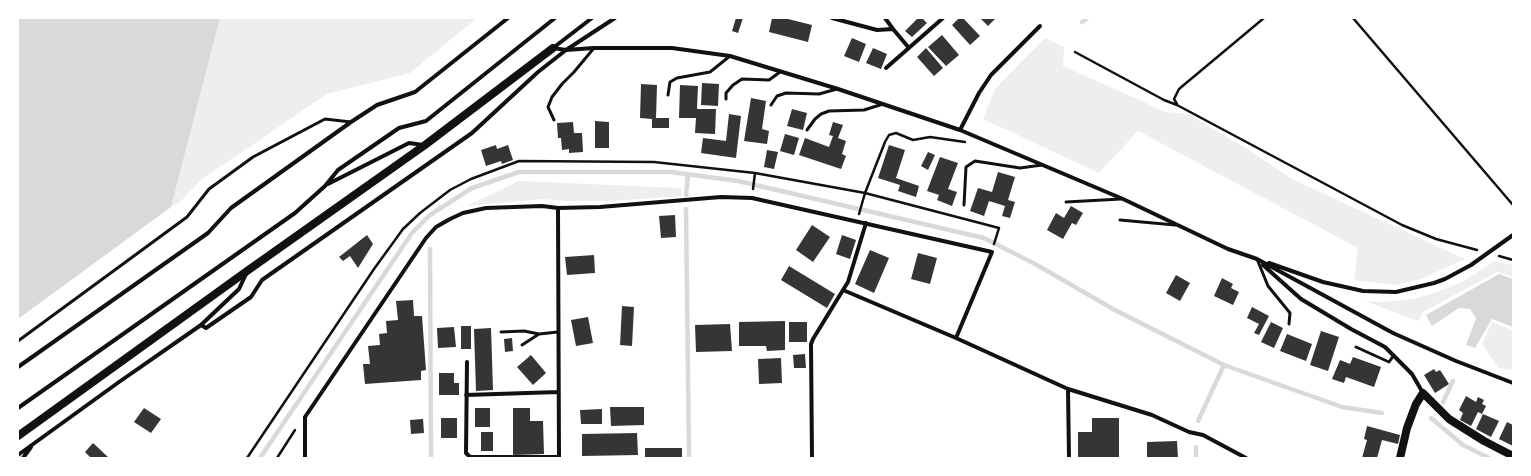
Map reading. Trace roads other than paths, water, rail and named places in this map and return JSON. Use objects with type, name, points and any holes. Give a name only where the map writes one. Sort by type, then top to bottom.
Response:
[{"type":"main road","points":[[18,436],[247,270],[425,146],[553,48]]},
{"type":"main road","points":[[1400,458],[1407,428],[1416,404],[1423,393],[1449,419],[1484,441],[1513,456]]},
{"type":"street","points":[[18,367],[208,233],[231,208],[351,122],[377,104],[415,92],[508,18]]},
{"type":"street","points":[[18,408],[295,212],[325,186],[338,170],[399,128],[426,121],[555,18]]},
{"type":"street","points":[[553,48],[592,18]]},
{"type":"street","points":[[201,324],[206,328],[251,297],[262,280],[472,133],[538,72],[566,50],[615,18]]},
{"type":"street","points":[[832,18],[877,30],[894,29]]},
{"type":"street","points":[[885,18],[909,48]]},
{"type":"street","points":[[886,68],[943,18]]},
{"type":"street","points":[[960,130],[979,93],[992,75],[1040,26]]},
{"type":"street","points":[[553,48],[566,50],[594,48],[672,48],[730,56],[782,71],[960,130],[1044,164],[1123,199],[1228,249],[1323,282],[1363,292],[1396,292],[1445,279],[1471,265],[1513,235]]},
{"type":"street","points":[[325,186],[409,143],[425,146]]},
{"type":"street","points":[[305,458],[305,417],[426,238],[436,228],[463,213],[486,208],[542,206],[558,208],[600,207],[721,197],[752,198],[858,220],[992,252],[956,338]]},
{"type":"street","points":[[466,362],[466,453],[470,457],[559,457],[558,208]]},
{"type":"street","points":[[812,458],[811,344],[848,282],[866,223]]},
{"type":"street","points":[[1257,259],[1301,299],[1384,347],[1394,355],[1412,374],[1423,393]]},
{"type":"street","points":[[1257,259],[1393,333],[1456,361],[1513,383]]},
{"type":"street","points":[[18,455],[201,324],[239,288],[247,270]]},
{"type":"street","points":[[843,290],[956,338],[1068,389],[1152,415],[1189,432],[1203,435],[1246,458]]},
{"type":"street","points":[[1068,389],[1069,458]]},
{"type":"street","points":[[466,395],[558,392]]},
{"type":"street","points":[[23,458],[35,443]]},
{"type":"lane","points":[[554,120],[548,107],[552,97],[594,48]]},
{"type":"lane","points":[[668,95],[670,82],[677,78],[710,72],[730,56]]},
{"type":"lane","points":[[726,100],[726,93],[733,85],[742,79],[769,80],[782,71]]},
{"type":"lane","points":[[771,105],[777,96],[786,93],[819,94],[838,89]]},
{"type":"lane","points":[[807,130],[815,119],[825,112],[864,110],[883,104]]},
{"type":"lane","points":[[18,341],[187,217],[209,189],[253,157],[325,119],[351,122]]},
{"type":"lane","points":[[964,205],[966,167],[975,161],[1020,168],[1044,164]]},
{"type":"lane","points":[[1066,202],[1123,199]]},
{"type":"lane","points":[[1120,220],[1177,225]]},
{"type":"lane","points":[[1257,259],[1268,286],[1290,313],[1289,324]]},
{"type":"lane","points":[[501,332],[524,331],[539,334],[558,332]]},
{"type":"lane","points":[[522,345],[539,334]]},
{"type":"lane","points":[[1356,347],[1389,362],[1394,355]]},
{"type":"waterway","points":[[1082,22],[1087,18]]},
{"type":"waterway","points":[[260,458],[412,233],[430,215],[472,188],[519,172],[671,172],[738,181],[984,238],[1037,265],[1113,309],[1224,365],[1342,407],[1382,413]]},
{"type":"waterway","points":[[686,195],[688,174]]},
{"type":"waterway","points":[[686,209],[689,458]]},
{"type":"waterway","points":[[430,249],[431,458]]},
{"type":"waterway","points":[[1198,421],[1224,365]]},
{"type":"waterway","points":[[1443,402],[1453,381]]},
{"type":"waterway","points":[[1431,418],[1463,445],[1489,458]]},
{"type":"waterway","points":[[1196,447],[1196,458]]}]
